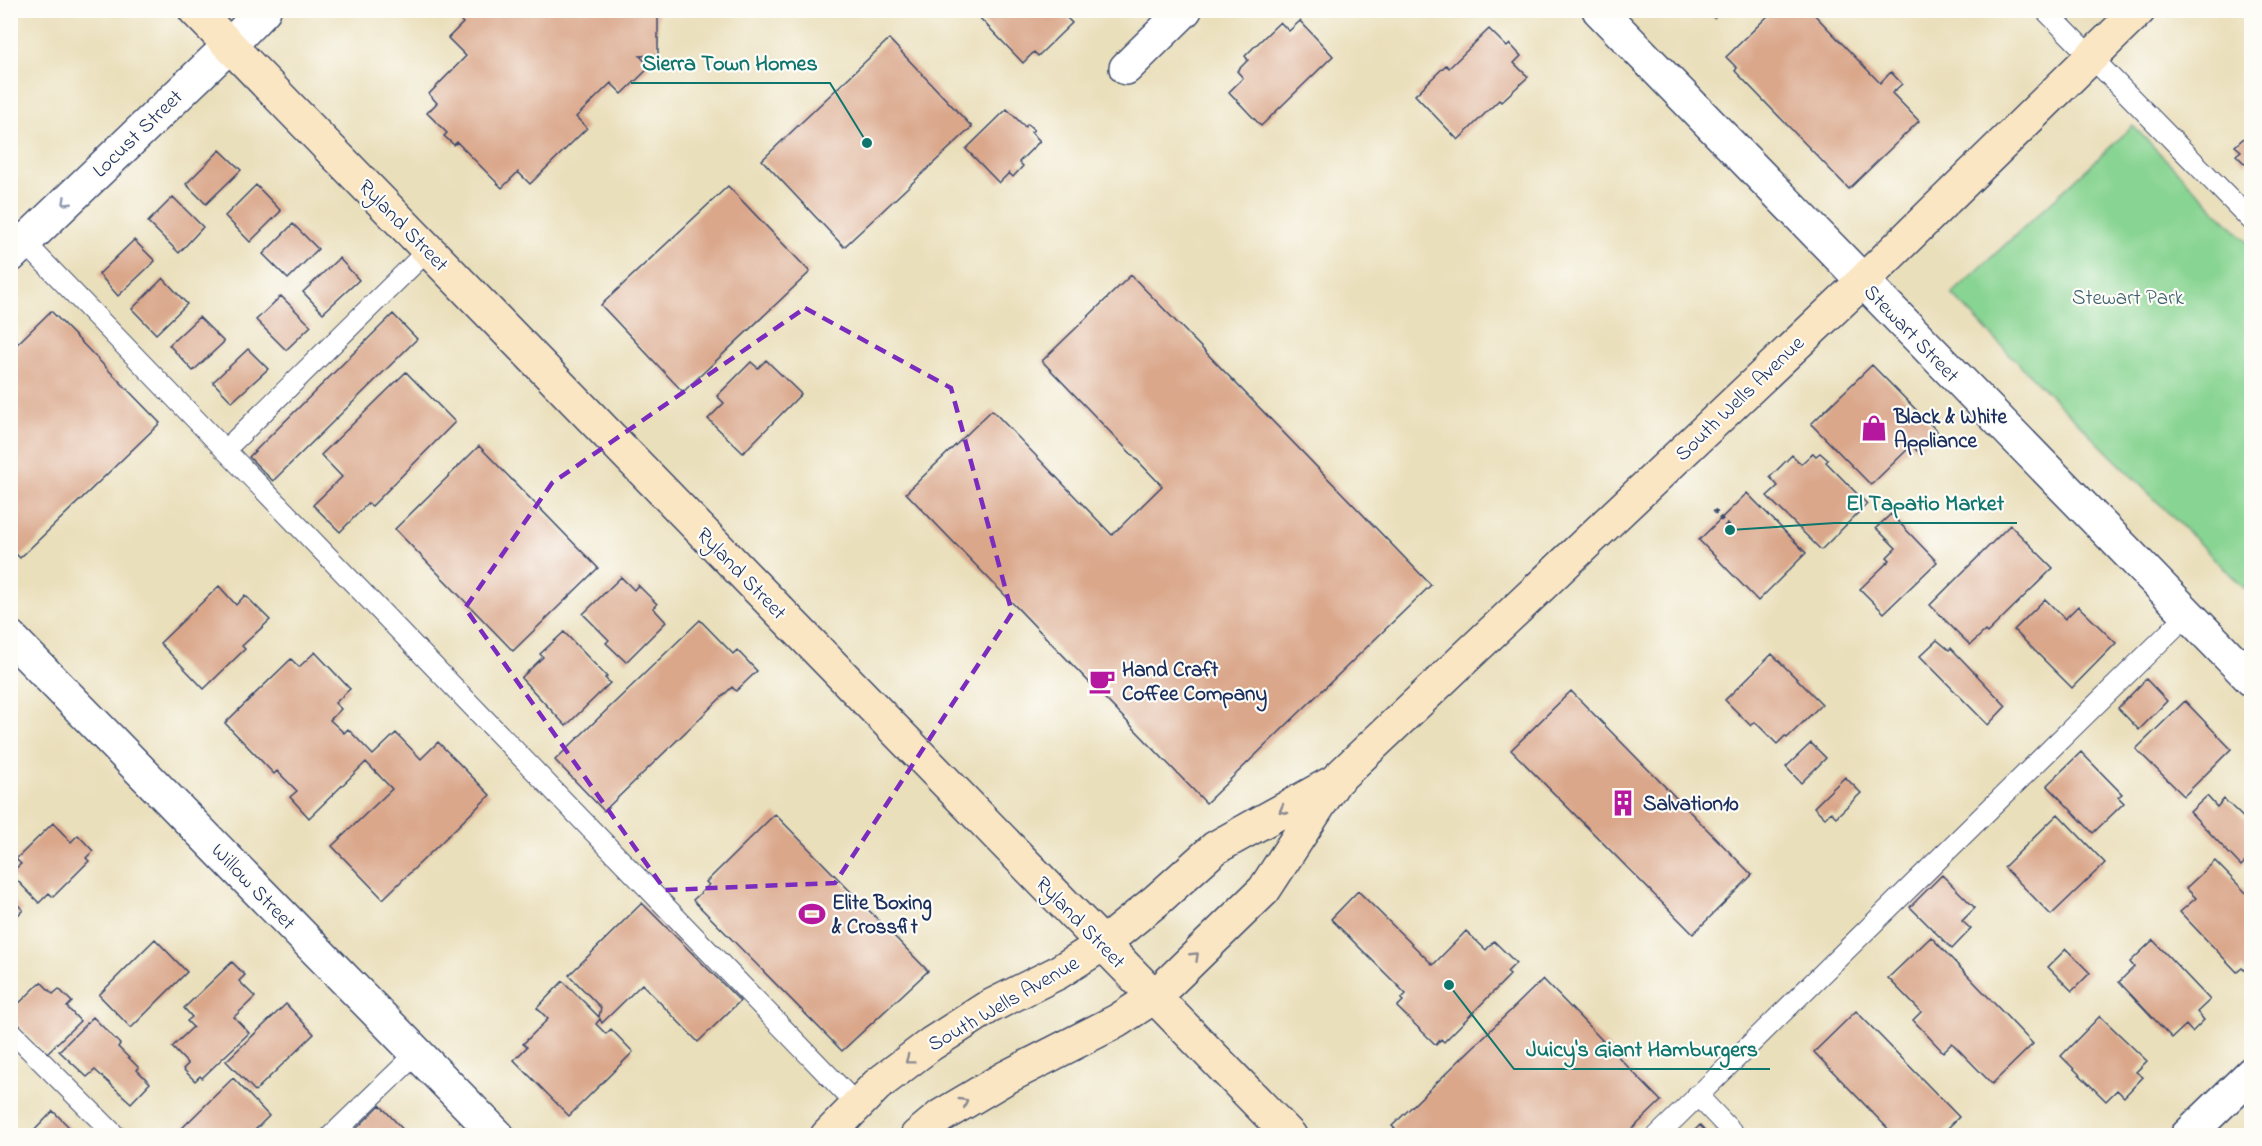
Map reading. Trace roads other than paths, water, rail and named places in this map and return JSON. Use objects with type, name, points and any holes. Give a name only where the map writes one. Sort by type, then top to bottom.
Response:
[{"type":"main road","name":"Ryland Street","points":[[195,10],[1290,1136]]},
{"type":"main road","name":"South Wells Avenue","points":[[927,1132],[940,1116],[1005,1078],[1117,1021],[1154,997],[1264,890],[1335,782],[1863,281],[2139,10]]},
{"type":"main road","name":"South Wells Avenue","points":[[827,1136],[877,1084],[931,1044],[987,1008],[1057,973],[1103,944],[1215,848],[1335,782]]},
{"type":"street","name":"Locust Street","points":[[15,242],[229,46],[264,10]]},
{"type":"street","points":[[1125,68],[1185,10]]},
{"type":"street","name":"Stewart Street","points":[[1599,10],[2252,680]]},
{"type":"street","name":"Willow Street","points":[[10,637],[417,1053],[493,1134]]},
{"type":"street","points":[[2187,1136],[2252,1073]]},
{"type":"lane","points":[[2045,10],[2252,221]]},
{"type":"lane","points":[[15,242],[225,450],[857,1105]]},
{"type":"lane","points":[[225,450],[428,250]]},
{"type":"lane","points":[[1657,1136],[2187,615]]},
{"type":"lane","points":[[10,1030],[116,1136]]},
{"type":"lane","points":[[331,1136],[417,1053]]},
{"type":"lane","points":[[1697,1095],[1736,1136]]},
{"type":"place","name":"Sierra Town Homes","points":[[867,143]]},
{"type":"place","name":"Black & White Appliance","points":[[1874,428]]},
{"type":"place","name":"El Tapatio Market","points":[[1730,530]]},
{"type":"place","name":"Hand Craft Coffee Company","points":[[1102,681]]},
{"type":"place","name":"Salvation10","points":[[1623,803]]},
{"type":"place","name":"Elite Boxing & Crossfit","points":[[812,914]]},
{"type":"place","name":"Juicy's Giant Hamburgers","points":[[1449,985]]},
{"type":"park label","name":"Stewart Park","points":[[2128,297]]}]
